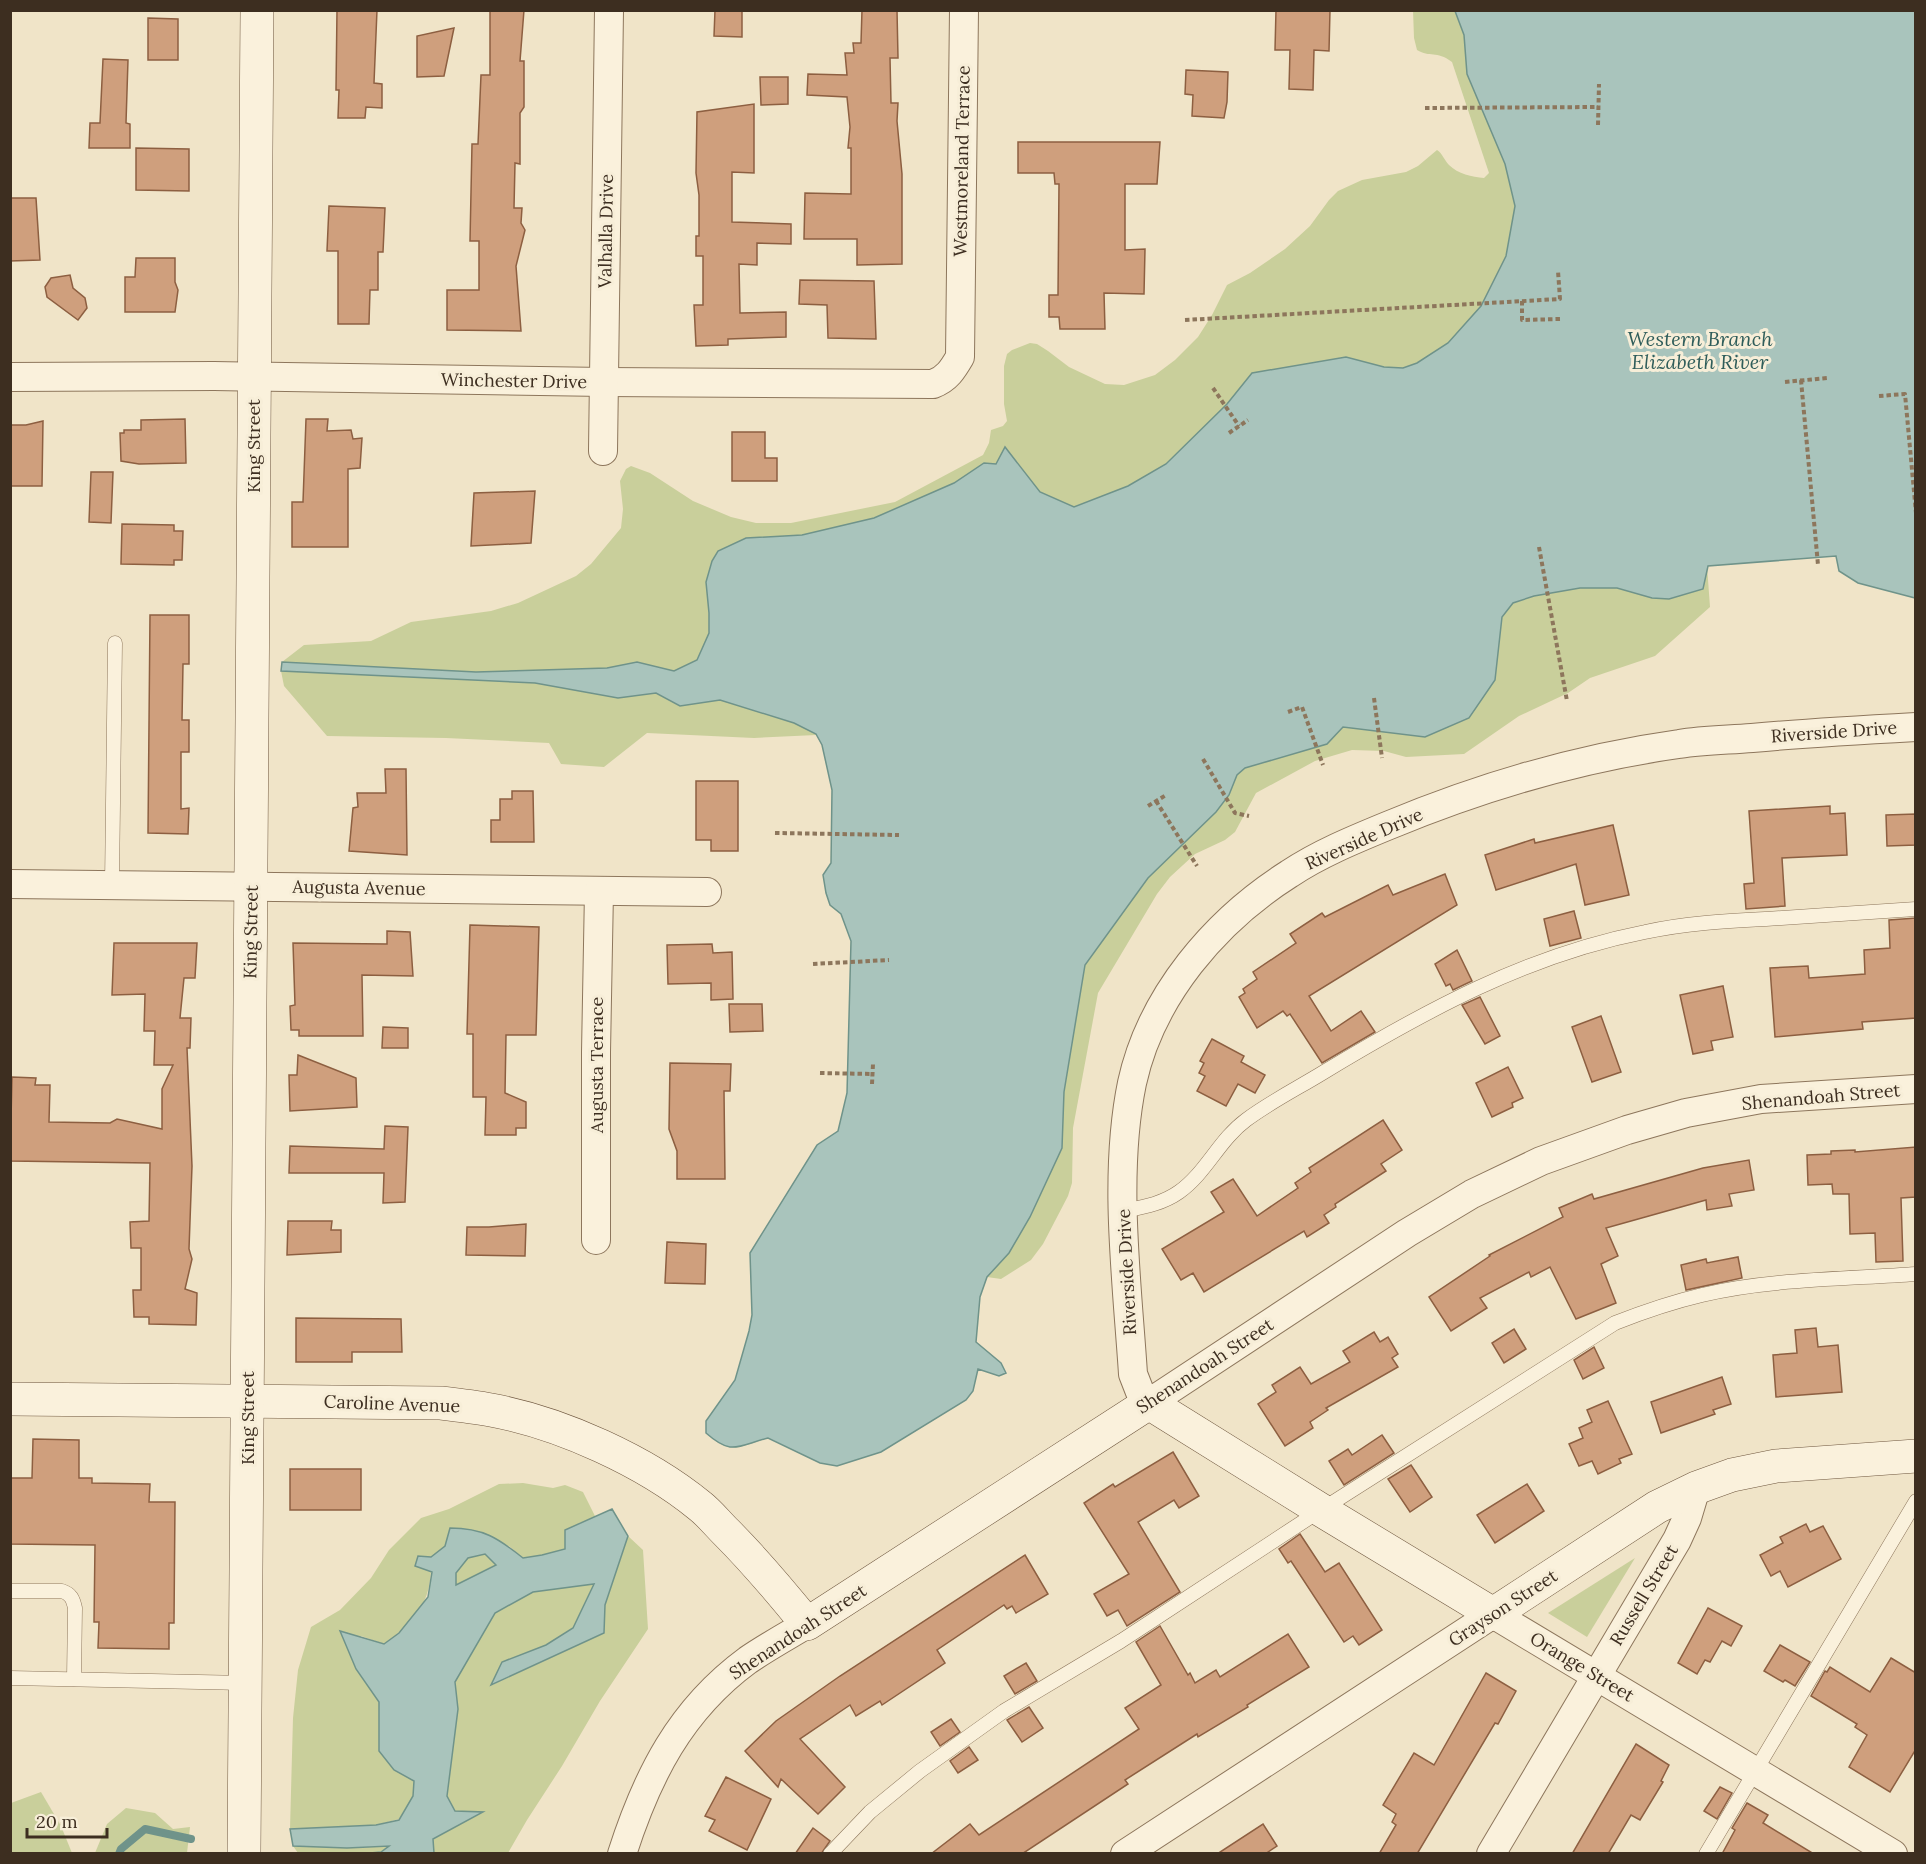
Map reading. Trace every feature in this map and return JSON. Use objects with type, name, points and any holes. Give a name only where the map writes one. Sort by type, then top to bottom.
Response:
[{"type":"street","name":"King Street","points":[[244,1854],[256,10]]},
{"type":"street","name":"Valhalla Drive","points":[[603,451],[609,10]]},
{"type":"street","name":"Westmoreland Terrace","points":[[960,312],[964,10]]},
{"type":"street","name":"Winchester Drive","points":[[10,377],[254,377],[933,384],[952,371],[960,357],[960,312]]},
{"type":"street","name":"Riverside Drive","points":[[1149,1403],[1140,1392],[1133,1374],[1124,1211],[1126,1127],[1132,1082],[1144,1045],[1164,1001],[1192,960],[1248,904],[1288,874],[1332,849],[1432,808],[1497,785],[1579,762],[1680,743],[1916,727]]},
{"type":"street","name":"Augusta Avenue","points":[[10,884],[707,892]]},
{"type":"street","name":"Augusta Terrace","points":[[596,1240],[596,1052],[600,891]]},
{"type":"street","name":"Shenandoah Street","points":[[622,1854],[635,1814],[659,1760],[682,1725],[709,1693],[748,1660],[1149,1403],[1407,1233],[1472,1194],[1541,1161],[1627,1130],[1686,1113],[1761,1099],[1916,1089]]},
{"type":"street","name":"Caroline Avenue","points":[[10,1399],[441,1403],[493,1410],[543,1424],[592,1442],[631,1460],[702,1507],[756,1561],[807,1624]]},
{"type":"street","name":"Orange Street","points":[[1149,1403],[1321,1510],[1893,1854]]},
{"type":"street","name":"Grayson Street","points":[[1125,1854],[1657,1507],[1696,1488],[1732,1475],[1776,1466],[1916,1456]]},
{"type":"street","name":"Russell Street","points":[[1491,1854],[1677,1540],[1687,1518],[1696,1488]]},
{"type":"lane","points":[[112,884],[115,643]]},
{"type":"lane","points":[[1124,1211],[1154,1205],[1178,1193],[1194,1179],[1224,1140],[1247,1119],[1398,1027],[1463,993],[1530,965],[1598,943],[1692,924],[1916,909]]},
{"type":"lane","points":[[830,1854],[878,1805],[920,1771],[1004,1711],[1121,1641],[1321,1510],[1615,1323],[1703,1294],[1760,1285],[1916,1274]]},
{"type":"lane","points":[[1706,1854],[1916,1501]]},
{"type":"lane","points":[[10,1591],[62,1591],[68,1593],[73,1599],[75,1608],[74,1679]]},
{"type":"lane","points":[[10,1678],[246,1683]]},
{"type":"path","points":[[1598,124],[1599,84]]},
{"type":"path","points":[[1425,108],[1598,107]]},
{"type":"path","points":[[1185,320],[1560,298],[1558,271]]},
{"type":"path","points":[[1521,301],[1522,320],[1560,319]]},
{"type":"path","points":[[1785,382],[1827,378]]},
{"type":"path","points":[[1801,380],[1818,565]]},
{"type":"path","points":[[1213,388],[1239,426]]},
{"type":"path","points":[[1879,396],[1905,394],[1916,513]]},
{"type":"path","points":[[1229,433],[1248,420]]},
{"type":"path","points":[[1539,547],[1567,701]]},
{"type":"path","points":[[1374,698],[1382,758]]},
{"type":"path","points":[[1288,712],[1302,707],[1323,765]]},
{"type":"path","points":[[1203,759],[1235,813],[1250,816]]},
{"type":"path","points":[[1148,806],[1166,795]]},
{"type":"path","points":[[1156,801],[1197,866]]},
{"type":"path","points":[[775,833],[898,835]]},
{"type":"path","points":[[813,964],[889,960]]},
{"type":"path","points":[[872,1084],[873,1064]]},
{"type":"path","points":[[820,1073],[872,1074]]},
{"type":"green space","name":"Western Branch Elizabeth River","points":[[1413,10],[1477,11],[1528,143],[1444,608],[1707,566],[1710,607],[1655,656],[1590,678],[1568,693],[1519,716],[1464,754],[1406,757],[1384,751],[1352,750],[1315,761],[1256,793],[1235,832],[1225,840],[1195,854],[1170,877],[1157,894],[1098,993],[1073,1128],[1072,1183],[1068,1196],[1043,1244],[1031,1260],[1001,1279],[987,1277],[980,1296],[976,1342],[1001,1363],[1006,1373],[999,1376],[978,1369],[973,1391],[966,1400],[881,1452],[837,1466],[820,1463],[768,1438],[742,1446],[722,1445],[706,1433],[706,1421],[735,1380],[749,1331],[752,1315],[750,1253],[817,1145],[838,1131],[847,1093],[851,941],[841,914],[830,905],[823,875],[831,863],[832,790],[822,745],[816,735],[754,738],[647,733],[604,767],[561,764],[549,743],[327,736],[284,686],[282,662],[304,645],[371,641],[411,622],[491,611],[518,603],[576,576],[591,564],[621,528],[623,509],[620,481],[626,469],[631,466],[650,473],[693,501],[731,517],[756,523],[791,523],[895,502],[983,455],[989,443],[991,430],[1003,426],[1007,421],[1004,404],[1004,366],[1007,354],[1012,350],[1030,343],[1037,344],[1069,367],[1105,384],[1124,385],[1155,375],[1175,360],[1198,337],[1227,285],[1250,273],[1285,249],[1310,226],[1338,191],[1362,180],[1406,172],[1418,166],[1437,150],[1449,165],[1461,173],[1484,178],[1489,173],[1452,62],[1442,56],[1417,50]]},
{"type":"green space","points":[[523,1483],[553,1488],[565,1485],[583,1492],[596,1518],[579,1523],[565,1549],[542,1555],[523,1558],[509,1546],[445,1546],[431,1557],[431,1572],[426,1597],[406,1626],[384,1644],[361,1636],[356,1669],[379,1702],[379,1751],[394,1770],[415,1781],[413,1796],[399,1819],[376,1825],[290,1829],[293,1718],[298,1670],[311,1627],[340,1610],[371,1578],[389,1550],[421,1518],[449,1509],[499,1484]]},
{"type":"green space","points":[[628,1536],[643,1550],[648,1629],[600,1701],[508,1853],[434,1853],[432,1840],[482,1812],[455,1811],[447,1796],[458,1709],[455,1682],[495,1613],[533,1592],[594,1583],[573,1628],[546,1645],[503,1662],[492,1685],[604,1633],[605,1605]]},
{"type":"green space","points":[[485,1554],[497,1564],[456,1585],[456,1573],[468,1558]]},
{"type":"green space","points":[[1635,1558],[1587,1637],[1548,1613]]},
{"type":"green space","points":[[41,1792],[61,1826],[72,1853],[11,1853],[11,1803]]},
{"type":"green space","points":[[126,1808],[155,1813],[173,1829],[190,1827],[187,1853],[95,1853],[107,1824]]},
{"type":"green space","points":[[293,1846],[347,1848],[391,1846],[381,1852],[370,1854],[298,1853]]},
{"type":"water","name":"Western Branch Elizabeth River","points":[[1455,11],[1915,11],[1915,598],[1858,583],[1839,571],[1836,556],[1708,566],[1703,589],[1669,599],[1652,598],[1617,588],[1580,588],[1534,596],[1513,603],[1502,617],[1495,680],[1469,718],[1425,737],[1343,727],[1327,744],[1245,768],[1237,775],[1229,795],[1216,812],[1148,878],[1085,965],[1064,1092],[1062,1148],[1030,1217],[1009,1253],[987,1277],[980,1297],[976,1342],[1001,1363],[1006,1373],[999,1376],[978,1369],[973,1391],[966,1400],[881,1452],[837,1466],[820,1463],[768,1438],[742,1446],[722,1445],[706,1433],[706,1421],[735,1380],[749,1331],[752,1315],[750,1253],[817,1145],[838,1131],[847,1093],[851,941],[841,914],[830,905],[826,893],[823,875],[831,863],[832,790],[822,745],[816,734],[794,723],[720,700],[680,706],[656,693],[618,698],[535,683],[281,671],[282,662],[476,672],[607,668],[637,662],[674,671],[697,660],[709,633],[706,582],[712,561],[718,551],[746,538],[802,535],[874,518],[954,483],[984,463],[996,464],[1005,447],[1040,492],[1074,507],[1128,486],[1166,464],[1227,404],[1252,373],[1346,357],[1384,367],[1403,368],[1417,363],[1448,343],[1481,306],[1506,256],[1515,206],[1505,164],[1467,74],[1464,35]]},
{"type":"water","points":[[612,1509],[628,1536],[605,1605],[604,1633],[491,1685],[502,1662],[546,1645],[573,1628],[594,1584],[533,1592],[495,1613],[455,1682],[458,1709],[447,1796],[455,1811],[483,1812],[433,1839],[434,1853],[370,1853],[381,1852],[389,1846],[347,1848],[293,1846],[290,1829],[376,1825],[399,1820],[413,1796],[414,1781],[394,1770],[379,1751],[379,1702],[356,1669],[340,1631],[384,1644],[399,1633],[428,1597],[432,1572],[415,1566],[418,1556],[431,1557],[445,1546],[450,1528],[481,1532],[506,1545],[523,1558],[565,1549],[565,1530]],"holes":[[[485,1554],[496,1565],[456,1585],[456,1573],[468,1558]]]},
{"type":"building","points":[[337,10],[377,10],[374,83],[382,84],[382,108],[366,107],[365,118],[338,118]]},
{"type":"building","points":[[490,10],[524,10],[520,61],[524,61],[524,107],[520,113],[520,164],[515,163],[514,208],[522,208],[521,223],[525,230],[516,266],[521,331],[447,330],[447,290],[479,290],[479,241],[470,241],[472,144],[478,144],[481,75],[490,75]]},
{"type":"building","points":[[715,10],[742,10],[742,37],[714,36]]},
{"type":"building","points":[[862,10],[897,10],[898,58],[890,58],[891,103],[898,103],[897,121],[902,174],[902,264],[857,265],[857,239],[804,239],[805,193],[851,194],[851,148],[848,148],[850,127],[847,97],[807,95],[808,74],[847,75],[845,53],[854,53],[853,43],[861,43]]},
{"type":"building","points":[[1276,10],[1330,10],[1329,51],[1314,50],[1313,90],[1289,89],[1290,50],[1275,50]]},
{"type":"building","points":[[148,18],[178,19],[178,60],[148,60]]},
{"type":"building","points":[[454,28],[444,76],[417,77],[417,36]]},
{"type":"building","points":[[103,59],[128,60],[126,123],[130,124],[130,148],[89,148],[90,123],[100,123]]},
{"type":"building","points":[[1186,70],[1228,72],[1224,118],[1192,116],[1193,95],[1185,94]]},
{"type":"building","points":[[760,77],[788,77],[788,104],[761,105]]},
{"type":"building","points":[[754,104],[754,173],[732,172],[732,222],[791,224],[791,244],[757,243],[757,265],[739,264],[740,313],[786,312],[786,337],[728,339],[728,345],[696,346],[694,305],[703,305],[703,256],[696,256],[696,236],[699,236],[699,195],[696,173],[697,112]]},
{"type":"building","points":[[1018,142],[1160,142],[1157,184],[1125,184],[1125,250],[1145,249],[1144,294],[1104,293],[1105,329],[1060,329],[1059,317],[1049,317],[1049,295],[1058,295],[1059,184],[1055,184],[1054,173],[1018,173]]},
{"type":"building","points":[[136,148],[189,149],[189,191],[136,190]]},
{"type":"building","points":[[10,198],[36,198],[40,260],[10,261]]},
{"type":"building","points":[[329,206],[385,208],[383,252],[378,252],[378,290],[370,290],[369,324],[338,324],[338,251],[327,251]]},
{"type":"building","points":[[136,258],[175,258],[175,282],[178,290],[175,312],[125,312],[125,277],[135,277]]},
{"type":"building","points":[[70,275],[73,288],[85,298],[87,308],[78,320],[47,297],[45,287],[51,278]]},
{"type":"building","points":[[800,280],[874,281],[876,339],[828,338],[827,305],[799,304]]},
{"type":"building","points":[[185,419],[186,463],[139,464],[121,461],[120,433],[124,433],[124,430],[141,430],[141,420]]},
{"type":"building","points":[[306,419],[328,419],[327,431],[351,430],[353,439],[362,438],[360,468],[348,469],[348,547],[292,547],[292,502],[303,502]]},
{"type":"building","points":[[43,421],[42,486],[10,486],[10,425],[26,425]]},
{"type":"building","points":[[732,432],[765,432],[765,458],[777,458],[777,481],[732,481]]},
{"type":"building","points":[[91,472],[113,472],[111,523],[89,522]]},
{"type":"building","points":[[535,491],[531,543],[471,546],[474,493]]},
{"type":"building","points":[[122,524],[174,525],[174,531],[183,531],[182,560],[174,560],[174,565],[121,564]]},
{"type":"building","points":[[150,615],[189,615],[189,664],[183,664],[182,720],[189,720],[189,752],[181,752],[181,809],[189,808],[188,834],[148,833]]},
{"type":"building","points":[[385,769],[406,769],[407,855],[349,851],[353,808],[358,807],[357,793],[386,793]]},
{"type":"building","points":[[696,781],[738,781],[738,851],[711,851],[711,840],[696,840]]},
{"type":"building","points":[[512,791],[533,791],[534,842],[491,842],[491,820],[500,820],[500,799],[512,799]]},
{"type":"building","points":[[1830,806],[1830,814],[1845,813],[1847,855],[1782,858],[1785,906],[1746,909],[1744,884],[1754,883],[1749,811]]},
{"type":"building","points":[[1916,814],[1916,845],[1887,846],[1886,815]]},
{"type":"building","points":[[1613,825],[1629,895],[1585,905],[1576,864],[1496,890],[1485,855],[1534,839],[1535,843]]},
{"type":"building","points":[[1445,874],[1457,905],[1309,996],[1331,1031],[1361,1011],[1375,1032],[1322,1063],[1290,1014],[1287,1016],[1283,1011],[1257,1028],[1239,997],[1245,993],[1243,989],[1257,979],[1253,972],[1296,943],[1290,934],[1322,913],[1325,917],[1388,885],[1393,895]]},
{"type":"building","points":[[1574,911],[1581,938],[1550,946],[1544,919]]},
{"type":"building","points":[[1916,918],[1916,1018],[1862,1022],[1863,1029],[1775,1037],[1770,968],[1808,966],[1809,978],[1865,974],[1864,950],[1890,948],[1889,920]]},
{"type":"building","points":[[470,925],[539,927],[536,1035],[506,1035],[505,1093],[526,1102],[526,1128],[516,1128],[516,1135],[485,1135],[486,1097],[473,1097],[473,1034],[467,1034]]},
{"type":"building","points":[[387,931],[410,932],[413,976],[362,975],[363,1036],[299,1036],[299,1030],[291,1030],[290,1006],[295,1005],[293,943],[387,944]]},
{"type":"building","points":[[114,943],[197,943],[195,978],[184,978],[180,1018],[191,1018],[190,1048],[187,1048],[192,1166],[189,1249],[192,1259],[185,1289],[197,1293],[196,1325],[149,1324],[149,1317],[134,1317],[133,1290],[141,1290],[141,1248],[131,1248],[130,1222],[149,1221],[150,1163],[10,1161],[12,1077],[36,1078],[35,1085],[50,1085],[49,1122],[110,1123],[117,1119],[162,1129],[162,1089],[173,1065],[154,1065],[155,1031],[144,1031],[145,994],[112,995]]},
{"type":"building","points":[[712,944],[713,953],[732,952],[733,999],[711,1000],[711,983],[668,984],[667,945]]},
{"type":"building","points":[[1457,950],[1472,981],[1453,990],[1450,984],[1446,986],[1435,964]]},
{"type":"building","points":[[1723,986],[1733,1037],[1711,1041],[1713,1050],[1693,1054],[1680,995]]},
{"type":"building","points":[[1480,997],[1500,1036],[1485,1044],[1462,1005]]},
{"type":"building","points":[[729,1004],[762,1004],[763,1031],[730,1032]]},
{"type":"building","points":[[1601,1016],[1621,1072],[1592,1082],[1572,1027]]},
{"type":"building","points":[[383,1027],[408,1028],[408,1048],[382,1048]]},
{"type":"building","points":[[1212,1039],[1244,1056],[1241,1062],[1265,1075],[1255,1093],[1238,1084],[1226,1106],[1197,1091],[1205,1076],[1199,1073],[1204,1063],[1200,1061]]},
{"type":"building","points":[[298,1055],[356,1078],[357,1107],[290,1111],[289,1075],[297,1075]]},
{"type":"building","points":[[670,1063],[731,1064],[730,1091],[724,1091],[725,1179],[677,1179],[677,1151],[669,1129]]},
{"type":"building","points":[[1508,1067],[1523,1098],[1512,1103],[1513,1107],[1492,1117],[1476,1083]]},
{"type":"building","points":[[1383,1120],[1402,1150],[1381,1164],[1386,1171],[1335,1204],[1336,1207],[1324,1215],[1329,1223],[1307,1237],[1304,1231],[1204,1292],[1193,1273],[1181,1280],[1162,1249],[1224,1212],[1211,1192],[1233,1179],[1257,1216],[1298,1188],[1295,1183],[1311,1172],[1309,1168]]},
{"type":"building","points":[[385,1126],[408,1127],[405,1202],[383,1203],[384,1173],[289,1173],[290,1146],[384,1149]]},
{"type":"building","points":[[1916,1147],[1916,1197],[1901,1198],[1903,1261],[1876,1262],[1875,1233],[1850,1234],[1849,1194],[1833,1194],[1832,1184],[1808,1185],[1807,1155],[1831,1154],[1831,1151],[1855,1150],[1855,1152]]},
{"type":"building","points":[[1749,1160],[1754,1190],[1729,1194],[1732,1206],[1707,1210],[1706,1200],[1606,1228],[1618,1256],[1601,1264],[1616,1303],[1576,1319],[1550,1267],[1531,1277],[1529,1272],[1480,1298],[1487,1308],[1451,1331],[1429,1297],[1489,1255],[1563,1217],[1559,1208],[1592,1194],[1594,1199],[1703,1168]]},
{"type":"building","points":[[288,1221],[332,1221],[331,1230],[341,1230],[341,1252],[287,1255]]},
{"type":"building","points":[[526,1224],[525,1256],[466,1255],[467,1227]]},
{"type":"building","points":[[667,1242],[706,1244],[705,1284],[665,1283]]},
{"type":"building","points":[[1738,1257],[1742,1278],[1686,1290],[1681,1265],[1706,1259],[1707,1263]]},
{"type":"building","points":[[296,1318],[401,1319],[402,1352],[352,1352],[352,1362],[296,1362]]},
{"type":"building","points":[[1816,1328],[1818,1347],[1838,1345],[1842,1392],[1776,1397],[1773,1355],[1797,1353],[1795,1330]]},
{"type":"building","points":[[1514,1329],[1526,1349],[1504,1363],[1492,1343]]},
{"type":"building","points":[[1374,1332],[1380,1342],[1388,1337],[1398,1354],[1392,1358],[1398,1367],[1326,1408],[1328,1410],[1310,1422],[1313,1428],[1285,1446],[1258,1404],[1276,1392],[1272,1385],[1300,1367],[1311,1384],[1350,1362],[1343,1351]]},
{"type":"building","points":[[1594,1347],[1604,1368],[1583,1379],[1574,1360]]},
{"type":"building","points":[[1722,1377],[1731,1404],[1713,1410],[1715,1414],[1661,1433],[1651,1402]]},
{"type":"building","points":[[1608,1401],[1632,1454],[1619,1459],[1621,1463],[1598,1474],[1592,1461],[1579,1466],[1569,1444],[1583,1438],[1579,1428],[1592,1422],[1587,1410]]},
{"type":"building","points":[[1382,1435],[1394,1453],[1344,1485],[1329,1461],[1348,1449],[1352,1455]]},
{"type":"building","points":[[33,1439],[79,1440],[79,1478],[92,1478],[92,1483],[150,1484],[149,1502],[175,1502],[174,1623],[169,1623],[169,1649],[98,1648],[99,1622],[94,1622],[95,1545],[10,1544],[10,1478],[32,1478]]},
{"type":"building","points":[[1173,1452],[1199,1496],[1179,1508],[1174,1500],[1138,1522],[1180,1592],[1127,1626],[1118,1610],[1107,1616],[1094,1594],[1129,1574],[1084,1503],[1113,1484],[1115,1487]]},
{"type":"building","points":[[1411,1465],[1432,1497],[1410,1512],[1388,1479]]},
{"type":"building","points":[[290,1469],[361,1469],[361,1510],[290,1510]]},
{"type":"building","points":[[1527,1484],[1544,1511],[1495,1543],[1477,1515]]},
{"type":"building","points":[[1806,1524],[1810,1532],[1823,1526],[1841,1559],[1788,1587],[1780,1571],[1771,1576],[1760,1555],[1783,1543],[1780,1537]]},
{"type":"building","points":[[1300,1534],[1325,1572],[1339,1563],[1382,1630],[1359,1645],[1353,1636],[1344,1642],[1291,1561],[1288,1563],[1279,1549]]},
{"type":"building","points":[[1025,1555],[1048,1594],[1016,1613],[1012,1606],[1007,1609],[1004,1605],[937,1650],[945,1663],[882,1705],[880,1701],[856,1716],[850,1705],[800,1739],[845,1787],[818,1814],[781,1779],[778,1787],[745,1751],[776,1721],[840,1676]]},
{"type":"building","points":[[1708,1608],[1742,1626],[1731,1646],[1722,1641],[1710,1662],[1705,1660],[1697,1674],[1678,1663]]},
{"type":"building","points":[[1160,1626],[1195,1683],[1216,1670],[1220,1677],[1288,1634],[1309,1667],[1247,1705],[1248,1707],[1198,1737],[1197,1734],[1125,1780],[1128,1784],[1022,1854],[931,1854],[970,1824],[979,1835],[1139,1729],[1125,1708],[1161,1685],[1136,1642]]},
{"type":"building","points":[[1780,1645],[1810,1662],[1795,1686],[1764,1671]]},
{"type":"building","points":[[1891,1658],[1916,1673],[1916,1749],[1890,1792],[1849,1767],[1867,1735],[1855,1727],[1857,1724],[1811,1696],[1825,1671],[1827,1672],[1830,1667],[1870,1692]]},
{"type":"building","points":[[1026,1663],[1037,1681],[1015,1694],[1004,1676]]},
{"type":"building","points":[[1486,1673],[1516,1691],[1498,1724],[1495,1723],[1417,1854],[1379,1854],[1396,1825],[1392,1822],[1396,1814],[1383,1805],[1414,1753],[1434,1765]]},
{"type":"building","points":[[1029,1707],[1043,1728],[1022,1742],[1007,1720]]},
{"type":"building","points":[[951,1719],[960,1732],[940,1746],[931,1732]]},
{"type":"building","points":[[1636,1744],[1669,1765],[1661,1781],[1663,1782],[1640,1820],[1631,1815],[1608,1854],[1572,1854]]},
{"type":"building","points":[[969,1747],[978,1760],[958,1773],[950,1761]]},
{"type":"building","points":[[726,1777],[771,1799],[747,1850],[709,1831],[715,1820],[705,1816]]},
{"type":"building","points":[[1720,1787],[1732,1793],[1717,1819],[1704,1811]]},
{"type":"building","points":[[1747,1803],[1768,1815],[1763,1823],[1814,1854],[1722,1854],[1735,1830],[1732,1828]]},
{"type":"building","points":[[1263,1824],[1277,1846],[1265,1854],[1217,1854]]},
{"type":"building","points":[[813,1828],[830,1841],[821,1854],[795,1854]]},
{"type":"waterway","points":[[119,1854],[121,1849],[145,1829],[191,1839]]}]
